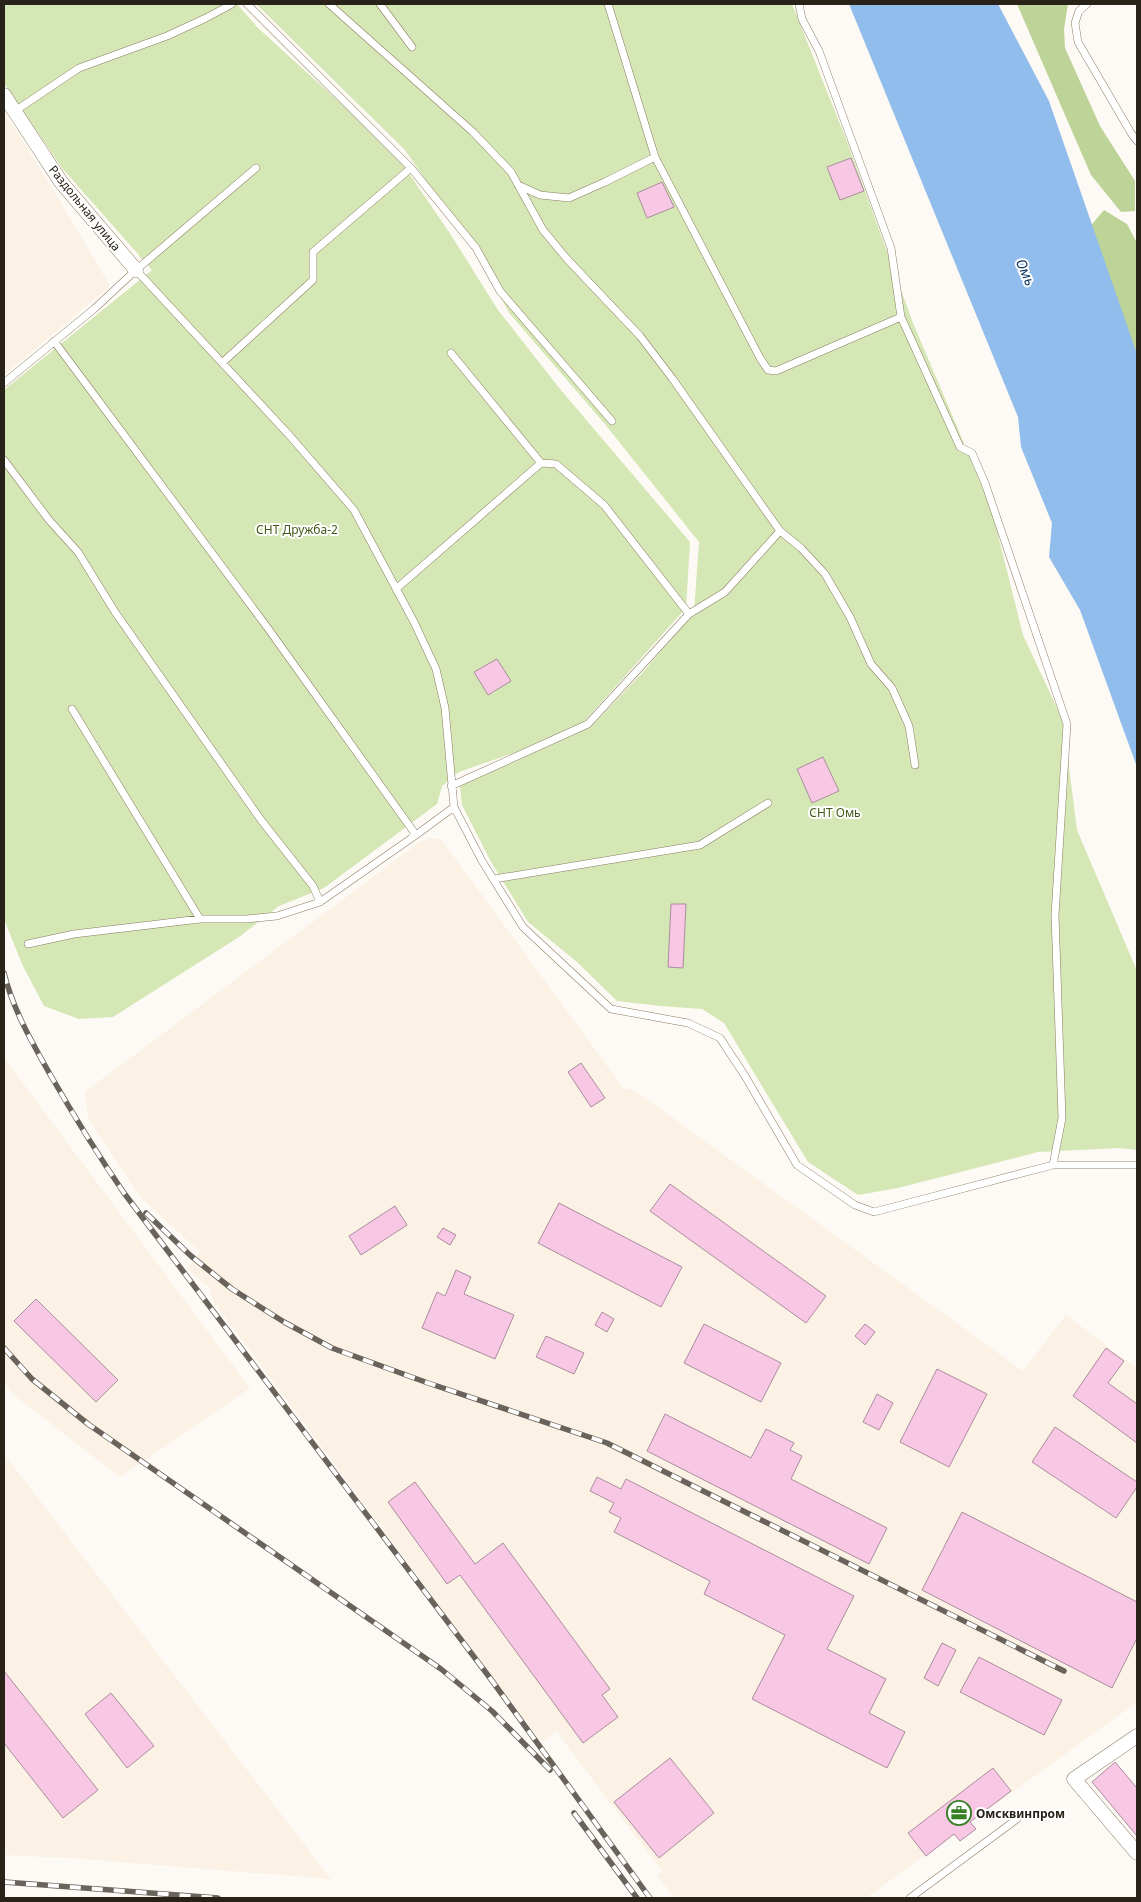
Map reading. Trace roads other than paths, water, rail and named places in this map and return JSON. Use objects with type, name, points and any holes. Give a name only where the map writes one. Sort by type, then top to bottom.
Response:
[{"type":"street","name":"Раздольная улица","points":[[4,95],[61,182],[136,270]]},
{"type":"street","points":[[1137,1736],[1074,1779],[1137,1853]]},
{"type":"lane","points":[[15,112],[79,68],[167,36],[232,4]]},
{"type":"lane","points":[[247,4],[411,168],[476,248],[500,291],[612,421]]},
{"type":"lane","points":[[329,4],[473,132],[511,172],[543,230],[567,259],[640,336],[780,531],[801,548],[825,574],[850,617],[871,664],[892,688],[909,726],[915,765]]},
{"type":"lane","points":[[380,4],[412,47]]},
{"type":"lane","points":[[608,4],[656,158],[768,370],[776,371],[901,317]]},
{"type":"lane","points":[[799,4],[802,19],[819,51],[891,248],[901,317],[960,447],[972,453],[985,483],[1068,724],[1055,915],[1062,1118],[1053,1165]]},
{"type":"lane","points":[[1087,4],[1079,11],[1075,23],[1078,42],[1131,134],[1137,141]]},
{"type":"lane","points":[[518,184],[540,195],[569,198],[656,158]]},
{"type":"lane","points":[[4,383],[94,309],[136,270],[256,168]]},
{"type":"lane","points":[[222,363],[314,280],[313,252],[411,168]]},
{"type":"lane","points":[[136,270],[290,436],[354,510],[414,622],[436,669],[445,708],[454,807],[523,927],[611,1009],[688,1023],[720,1038],[798,1165],[855,1205],[874,1212],[1053,1165],[1137,1165]]},
{"type":"lane","points":[[54,341],[267,627],[416,835]]},
{"type":"lane","points":[[451,353],[541,463]]},
{"type":"lane","points":[[4,460],[49,520],[78,552],[115,612],[261,820],[313,886],[320,902]]},
{"type":"lane","points":[[396,589],[541,463],[556,464],[604,505],[689,614]]},
{"type":"lane","points":[[451,786],[588,724],[689,614],[725,592],[780,531]]},
{"type":"lane","points":[[72,709],[200,919]]},
{"type":"lane","points":[[494,879],[700,844],[768,803]]},
{"type":"lane","points":[[28,944],[74,934],[200,919],[247,919],[277,916],[320,902],[454,807]]},
{"type":"lane","points":[[910,1898],[1017,1819]]},
{"type":"water","name":"Омь","points":[[849,4],[998,4],[1049,101],[1137,354],[1137,767],[1080,610],[1049,557],[1052,523],[1021,447],[1018,417]]},
{"type":"railway","points":[[4,973],[18,1013],[37,1052],[77,1121],[124,1193],[490,1678],[650,1898]]},
{"type":"railway","points":[[146,1213],[191,1256],[232,1289],[284,1322],[332,1348],[428,1383],[607,1443],[1064,1671]]},
{"type":"railway","points":[[4,1348],[32,1379],[88,1424],[441,1669],[492,1711],[550,1770]]},
{"type":"railway","points":[[574,1813],[637,1898]]},
{"type":"railway","points":[[4,1882],[218,1898]]},
{"type":"place","name":"Омсквинпром","points":[[959,1813]]},
{"type":"park label","name":"СНТ Дружба-2","points":[[297,529]]},
{"type":"park label","name":"СНТ Омь","points":[[835,812]]}]
